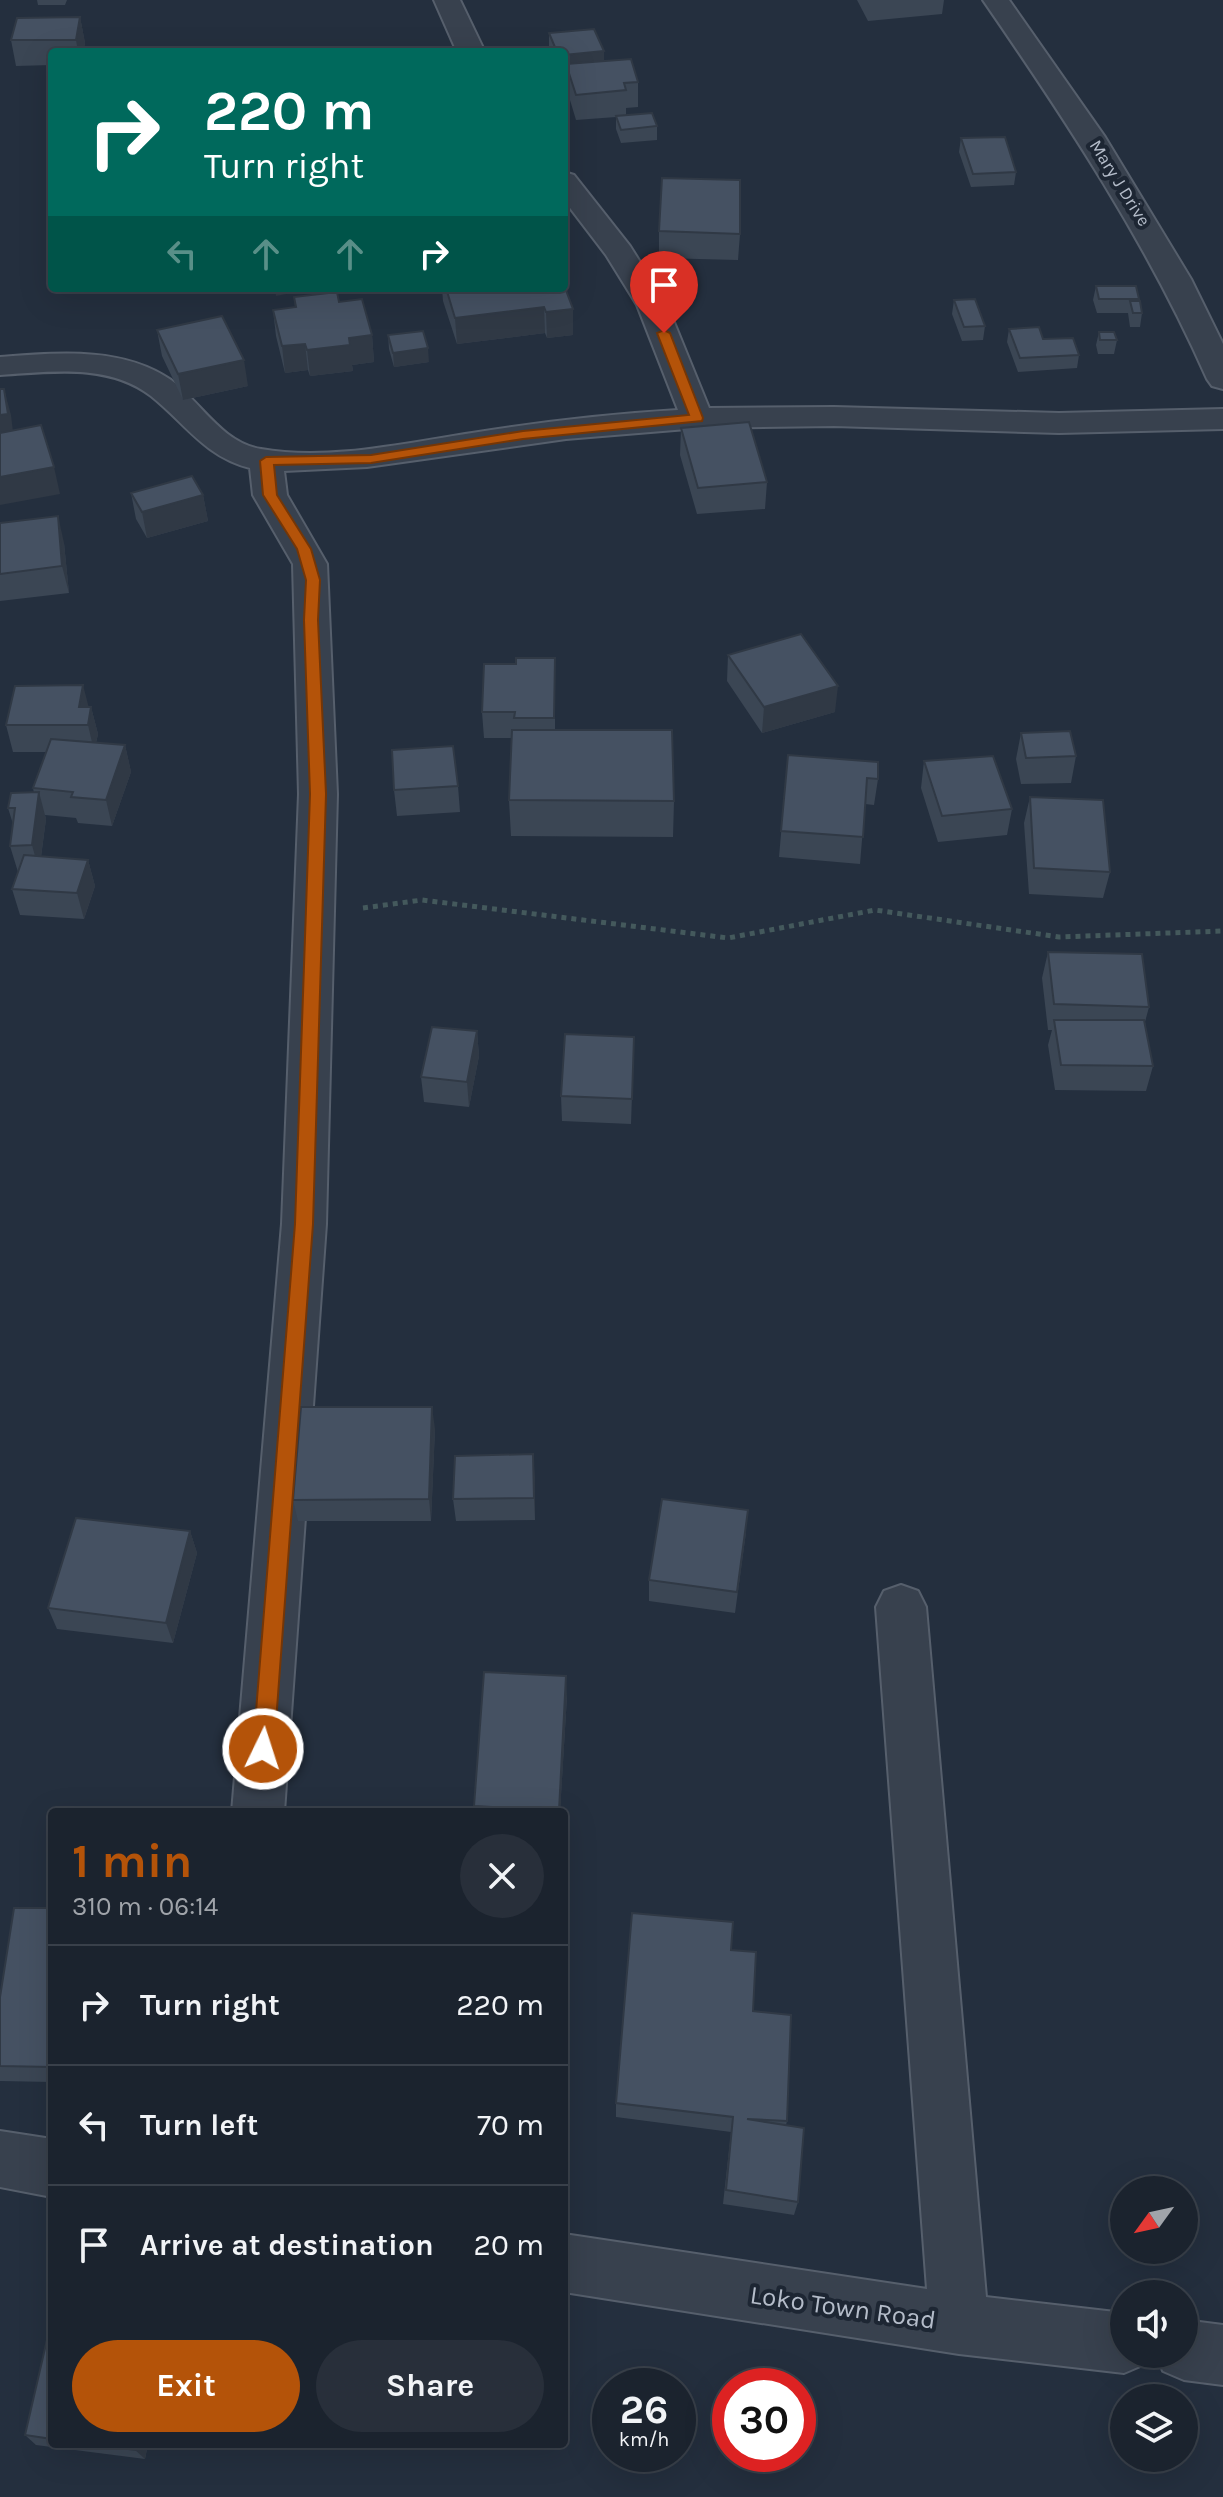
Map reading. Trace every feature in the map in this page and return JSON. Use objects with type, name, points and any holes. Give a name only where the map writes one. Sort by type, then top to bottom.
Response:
[{"type":"street","points":[[447,0],[469,48]]},
{"type":"street","name":"Mary J Drive","points":[[996,0],[1074,108],[1156,240],[1223,379]]},
{"type":"street","points":[[568,186],[619,252],[652,305],[697,418]]},
{"type":"street","points":[[0,366],[56,363],[129,370],[147,378],[207,435],[229,451],[266,461],[371,459],[523,435],[697,418],[919,417],[1061,423],[1223,419]]},
{"type":"street","points":[[258,1808],[304,1224],[318,794],[311,620],[313,580],[304,549],[270,495],[266,461]]},
{"type":"street","points":[[901,1607],[959,2324]]},
{"type":"street","points":[[0,2159],[48,2167]]},
{"type":"street","name":"Loko Town Road","points":[[568,2264],[959,2324],[1110,2341]]},
{"type":"street","points":[[1198,2352],[1223,2355]]},
{"type":"path","points":[[312,914],[422,900],[728,938],[875,910],[1059,937],[1223,931]]},
{"type":"building","points":[[80,17],[76,40],[11,40],[17,18]]},
{"type":"building","points":[[594,29],[604,51],[568,55],[568,48],[555,48],[549,33]]},
{"type":"building","points":[[631,59],[638,82],[624,83],[626,90],[576,95],[568,64]]},
{"type":"building","points":[[652,113],[657,126],[621,130],[616,116]]},
{"type":"building","points":[[1005,137],[1016,172],[973,174],[961,138]]},
{"type":"building","points":[[662,178],[740,180],[740,234],[659,231]]},
{"type":"building","points":[[1096,286],[1136,286],[1139,299],[1099,299]]},
{"type":"building","points":[[337,292],[339,302],[362,299],[372,335],[349,338],[350,345],[307,350],[305,344],[282,346],[273,310],[296,307],[294,297]]},
{"type":"building","points":[[447,292],[567,292],[573,309],[546,312],[544,307],[455,318]]},
{"type":"building","points":[[975,299],[985,326],[964,327],[954,300]]},
{"type":"building","points":[[1130,301],[1140,301],[1142,313],[1133,313]]},
{"type":"building","points":[[222,316],[244,360],[178,374],[157,330]]},
{"type":"building","points":[[1039,327],[1043,339],[1073,338],[1079,355],[1020,358],[1009,329]]},
{"type":"building","points":[[423,331],[428,348],[393,353],[388,335]]},
{"type":"building","points":[[1099,332],[1114,332],[1117,340],[1100,340]]},
{"type":"building","points":[[0,389],[4,389],[8,414],[0,415]]},
{"type":"building","points":[[749,422],[767,482],[698,488],[681,428]]},
{"type":"building","points":[[41,425],[54,467],[0,477],[0,433]]},
{"type":"building","points":[[192,476],[203,495],[142,512],[131,493]]},
{"type":"building","points":[[58,516],[62,566],[0,574],[0,523]]},
{"type":"building","points":[[801,634],[838,686],[764,707],[728,655]]},
{"type":"building","points":[[516,658],[555,658],[554,718],[514,718],[515,712],[482,712],[484,664],[516,664]]},
{"type":"building","points":[[83,685],[79,707],[91,707],[88,725],[6,725],[15,686]]},
{"type":"building","points":[[512,730],[672,730],[674,801],[509,800]]},
{"type":"building","points":[[1070,731],[1076,756],[1026,758],[1021,733]]},
{"type":"building","points":[[51,739],[125,745],[106,800],[71,797],[73,792],[33,788]]},
{"type":"building","points":[[453,746],[458,786],[394,790],[392,750]]},
{"type":"building","points":[[788,755],[878,762],[878,779],[867,778],[863,837],[781,831]]},
{"type":"building","points":[[993,756],[1012,809],[942,816],[924,761]]},
{"type":"building","points":[[39,792],[32,845],[10,846],[15,808],[8,808],[11,793]]},
{"type":"building","points":[[1030,797],[1103,800],[1110,872],[1034,868]]},
{"type":"building","points":[[24,855],[88,860],[77,893],[12,889]]},
{"type":"building","points":[[1048,952],[1142,954],[1149,1007],[1054,1004]]},
{"type":"building","points":[[1054,1020],[1144,1020],[1153,1066],[1061,1065]]},
{"type":"building","points":[[432,1027],[477,1031],[467,1082],[421,1077]]},
{"type":"building","points":[[565,1034],[634,1037],[632,1099],[561,1096]]},
{"type":"building","points":[[301,1407],[432,1407],[429,1499],[293,1500]]},
{"type":"building","points":[[533,1454],[534,1498],[453,1499],[455,1456]]},
{"type":"building","points":[[662,1499],[748,1510],[737,1592],[649,1580]]},
{"type":"building","points":[[76,1518],[190,1531],[166,1623],[48,1608]]},
{"type":"building","points":[[484,1672],[566,1676],[559,1808],[474,1806]]},
{"type":"building","points":[[14,1908],[48,1908],[48,2067],[0,2066],[0,1997]]},
{"type":"building","points":[[632,1913],[733,1922],[731,1950],[756,1952],[753,2011],[791,2015],[787,2121],[747,2119],[804,2128],[798,2202],[726,2190],[733,2117],[616,2103]]},
{"type":"building","points":[[48,2335],[48,2438],[25,2435]]},
{"type":"route","points":[[263,1749],[304,1224],[318,794],[317,709],[311,620],[313,580],[304,549],[270,495],[266,461],[313,463],[371,459],[523,435],[697,418],[664,333]]}]
